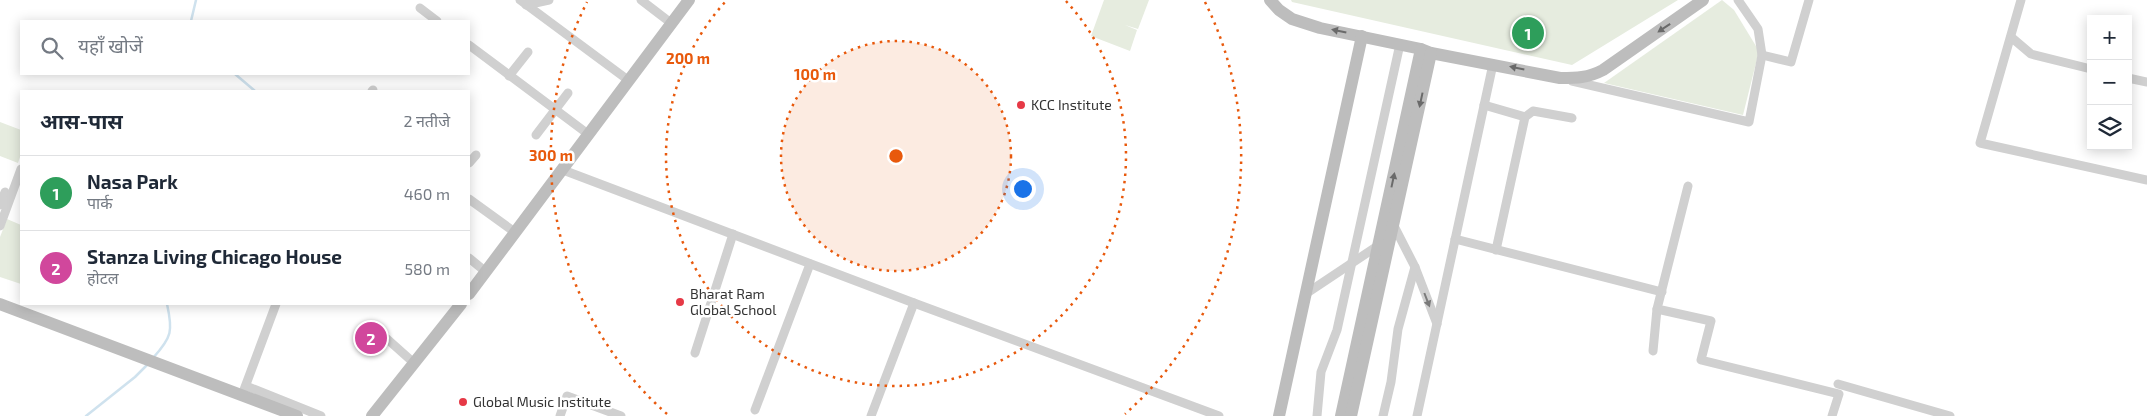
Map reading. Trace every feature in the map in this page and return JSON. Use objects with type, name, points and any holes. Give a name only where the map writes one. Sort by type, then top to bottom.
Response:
[{"type":"street","points":[[523,2],[549,0]]},
{"type":"street","points":[[641,0],[671,23]]},
{"type":"street","points":[[470,293],[689,0]]},
{"type":"street","points":[[1270,0],[1278,10],[1292,19],[1426,51],[1560,78],[1749,122],[1762,55],[1758,29],[1738,0]]},
{"type":"street","points":[[1560,78],[1579,79],[1593,75],[1703,0]]},
{"type":"street","points":[[1762,55],[1791,62],[1809,0]]},
{"type":"street","points":[[2021,0],[1980,142],[2147,180]]},
{"type":"street","points":[[523,2],[628,80]]},
{"type":"street","points":[[420,8],[436,20]]},
{"type":"street","points":[[1278,416],[1307,293],[1362,36]]},
{"type":"street","points":[[2010,37],[2031,54],[2087,68]]},
{"type":"street","points":[[1317,416],[1321,372],[1337,330],[1400,44]]},
{"type":"street","points":[[470,46],[588,134]]},
{"type":"street","points":[[1351,416],[1394,224],[1426,51]]},
{"type":"street","points":[[1341,416],[1379,245],[1426,51]]},
{"type":"street","points":[[509,76],[528,52]]},
{"type":"street","points":[[1417,416],[1493,64]]},
{"type":"street","points":[[2132,79],[2147,82]]},
{"type":"street","points":[[536,135],[568,93]]},
{"type":"street","points":[[1484,105],[1525,117]]},
{"type":"street","points":[[1496,250],[1525,117],[1534,111],[1572,118]]},
{"type":"street","points":[[470,162],[476,155]]},
{"type":"street","points":[[563,170],[1219,416]]},
{"type":"street","points":[[0,226],[20,172]]},
{"type":"street","points":[[1653,351],[1657,309],[1688,186]]},
{"type":"street","points":[[0,205],[5,192]]},
{"type":"street","points":[[470,200],[516,233]]},
{"type":"street","points":[[1394,224],[1415,267],[1437,324]]},
{"type":"street","points":[[695,353],[733,234]]},
{"type":"street","points":[[1455,239],[1662,292]]},
{"type":"street","points":[[1307,293],[1379,245]]},
{"type":"street","points":[[470,259],[486,272]]},
{"type":"street","points":[[755,410],[810,264]]},
{"type":"street","points":[[1383,416],[1391,382],[1398,329],[1415,267]]},
{"type":"street","points":[[871,416],[914,303]]},
{"type":"street","points":[[0,304],[137,357],[321,416]]},
{"type":"street","points":[[244,391],[276,305]]},
{"type":"street","points":[[372,416],[460,305]]},
{"type":"street","points":[[1657,309],[1711,322],[1701,360],[1839,394],[1832,416]]},
{"type":"street","points":[[386,338],[414,363]]},
{"type":"street","points":[[1838,384],[1950,416]]},
{"type":"street","points":[[244,391],[297,416]]},
{"type":"street","points":[[560,416],[567,396],[621,416]]},
{"type":"shaded area","points":[[1104,0],[1149,0],[1138,29],[1125,25],[1137,30],[1130,51],[1091,36]]},
{"type":"shaded area","points":[[1291,0],[1678,0],[1572,65],[1292,2]]},
{"type":"shaded area","points":[[1722,0],[1734,10],[1759,51],[1743,115],[1604,83]]},
{"type":"shaded area","points":[[0,122],[20,130],[20,157],[18,163],[0,156]]},
{"type":"shaded area","points":[[7,219],[20,225],[20,284],[0,277],[0,237]]},
{"type":"waterway","points":[[191,20],[196,0]]},
{"type":"waterway","points":[[236,75],[254,90]]},
{"type":"waterway","points":[[153,358],[164,344],[169,333],[170,321],[167,305]]},
{"type":"waterway","points":[[86,416],[135,377],[148,364]]},
{"type":"place","name":"Nasa Park","points":[[1528,33]]},
{"type":"place","name":"KCC Institute","points":[[1021,105]]},
{"type":"place","name":"Bharat Ram Global School","points":[[680,302]]},
{"type":"place","name":"Stanza Living Chicago House","points":[[371,338]]},
{"type":"place","name":"Global Music Institute","points":[[463,402]]}]
